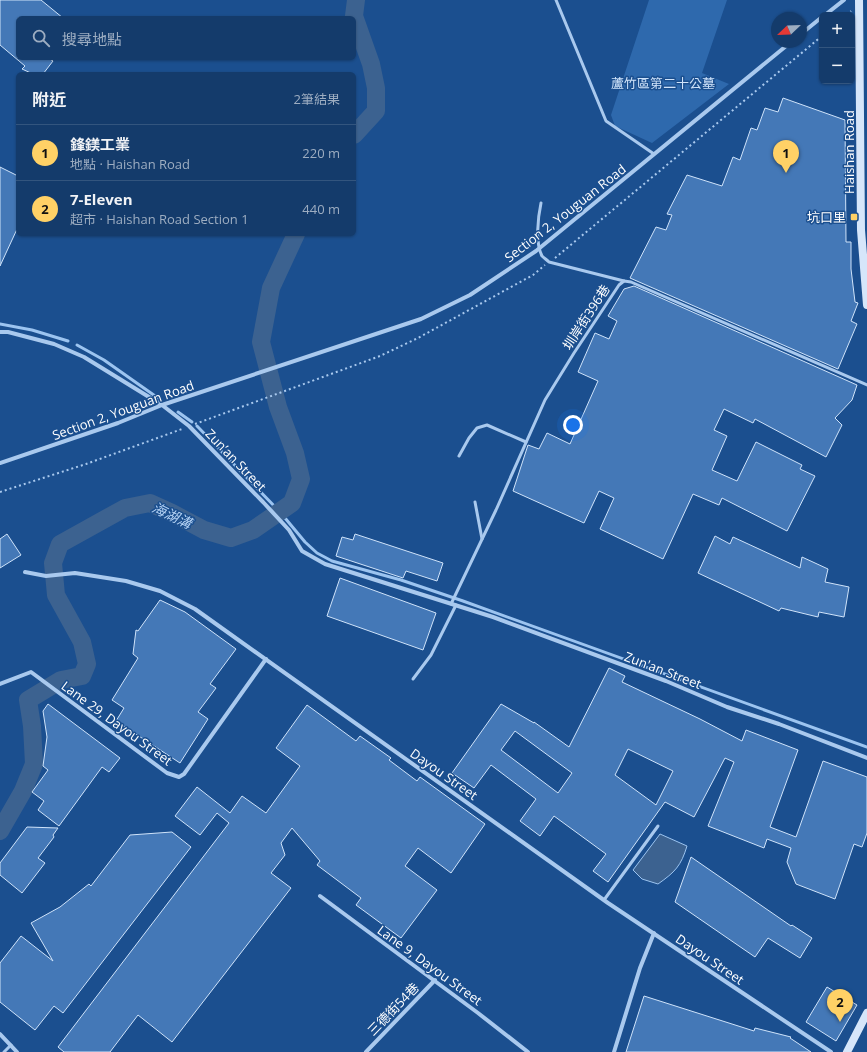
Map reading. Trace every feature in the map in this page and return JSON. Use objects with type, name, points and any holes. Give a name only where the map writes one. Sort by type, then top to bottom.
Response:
[{"type":"main road","name":"Haishan Road","points":[[859,0],[864,115],[861,230],[867,304]]},
{"type":"main road","points":[[847,1052],[867,1013]]},
{"type":"street","points":[[829,12],[844,0]]},
{"type":"street","points":[[807,29],[819,20]]},
{"type":"street","name":"Section 2, Youguan Road","points":[[0,463],[118,423],[162,405],[421,319],[446,308],[470,295],[540,248],[784,48]]},
{"type":"street","name":"Zun’an Street","points":[[0,332],[8,332],[54,344],[84,357],[162,405],[189,426],[263,502],[289,530],[302,551],[324,564],[451,604]]},
{"type":"street","name":"Dayou Street","points":[[25,572],[46,576],[75,574],[126,581],[160,591],[195,609],[604,900],[831,1052]]},
{"type":"street","name":"Zun'an Street","points":[[451,604],[493,617],[666,681],[727,707],[779,724],[867,758]]},
{"type":"street","name":"Lane 29, Dayou Street","points":[[0,684],[31,672],[167,773],[179,777],[184,774],[266,659]]},
{"type":"street","name":"Lane 9, Dayou Street","points":[[320,896],[478,1012],[528,1052]]},
{"type":"street","points":[[614,1052],[640,968],[654,933]]},
{"type":"street","name":"三德街54巷","points":[[366,1052],[435,980]]},
{"type":"street","points":[[0,1034],[17,1052]]},
{"type":"lane","points":[[556,0],[606,121],[654,154]]},
{"type":"lane","points":[[541,202],[538,222],[540,248],[543,257],[549,262],[624,281]]},
{"type":"lane","name":"圳岸街396巷","points":[[451,604],[545,400],[619,285],[624,281],[631,282],[867,385]]},
{"type":"lane","points":[[459,456],[469,438],[477,428],[488,426],[526,442]]},
{"type":"lane","points":[[475,502],[482,539]]},
{"type":"lane","points":[[413,679],[431,655],[456,605]]},
{"type":"lane","points":[[604,900],[658,826]]},
{"type":"lane","points":[[4,1052],[11,1045]]},
{"type":"path","points":[[0,492],[86,464],[280,393]]},
{"type":"green space","name":"蘆竹區第二十公墓","points":[[649,0],[727,0],[702,73],[729,84],[652,143],[615,126],[611,115]]},
{"type":"shaded area","points":[[660,834],[687,846],[677,868],[658,884],[642,879],[633,870]]},
{"type":"building","points":[[0,0],[41,0],[61,16],[16,16],[16,58],[0,45]]},
{"type":"building","points":[[18,60],[53,61],[45,72],[29,72],[22,69],[25,66]]},
{"type":"building","points":[[783,98],[845,120],[846,242],[851,242],[851,269],[855,302],[858,303],[851,321],[857,324],[838,369],[630,278],[656,227],[666,230],[672,215],[667,214],[687,175],[722,186],[733,157],[740,160],[751,128],[757,130],[765,108],[778,112]]},
{"type":"building","points":[[0,167],[16,175],[16,231],[0,266]]},
{"type":"building","points":[[634,286],[857,385],[852,400],[835,418],[842,425],[826,457],[755,419],[753,423],[724,409],[714,430],[727,436],[712,470],[737,481],[756,442],[802,465],[800,469],[815,476],[787,531],[722,498],[719,505],[693,494],[663,559],[600,529],[614,498],[599,491],[584,523],[513,491],[528,445],[539,449],[547,433],[570,444],[598,381],[578,372],[595,333],[609,339],[617,321],[608,316],[624,289]]},
{"type":"building","points":[[7,534],[21,555],[0,568],[0,539]]},
{"type":"building","points":[[355,534],[443,563],[437,581],[406,571],[403,578],[336,556],[342,537],[353,540]]},
{"type":"building","points":[[715,536],[730,544],[733,537],[800,568],[802,557],[828,569],[825,582],[849,587],[844,617],[819,612],[818,617],[781,608],[779,611],[698,573]]},
{"type":"building","points":[[340,578],[436,613],[423,650],[327,616]]},
{"type":"building","points":[[160,600],[185,612],[236,649],[210,684],[216,688],[198,712],[208,719],[180,763],[116,721],[124,708],[112,700],[138,658],[133,654],[136,630],[138,631]]},
{"type":"building","points":[[609,668],[625,676],[622,682],[700,719],[742,741],[746,730],[798,750],[770,827],[796,837],[823,761],[867,777],[867,833],[862,847],[854,844],[835,899],[796,884],[787,862],[791,848],[767,839],[764,848],[708,826],[734,762],[725,758],[694,817],[665,802],[608,882],[593,871],[606,854],[554,816],[540,836],[520,821],[536,799],[491,765],[474,788],[452,773],[501,704],[534,722],[569,747]],"holes":[[[515,731],[572,773],[558,793],[501,750]],[[628,749],[673,771],[656,805],[615,775]]]},
{"type":"building","points":[[48,704],[120,758],[109,772],[102,767],[59,826],[38,810],[44,801],[32,792],[48,770],[43,766],[47,737],[43,711]]},
{"type":"building","points":[[307,705],[356,741],[360,736],[391,758],[389,760],[417,781],[420,777],[485,824],[451,873],[418,848],[405,866],[437,890],[401,938],[356,905],[361,898],[317,865],[320,861],[292,828],[281,843],[285,855],[271,873],[291,888],[172,1042],[138,1015],[110,1052],[64,1052],[58,1047],[229,823],[217,813],[200,835],[175,816],[197,787],[230,813],[242,796],[266,813],[300,766],[276,748]]},
{"type":"building","points":[[27,827],[58,828],[53,835],[54,837],[38,858],[45,863],[22,893],[0,875],[0,863]]},
{"type":"building","points":[[172,832],[191,847],[63,1013],[54,1006],[35,1030],[0,1002],[0,963],[21,936],[53,961],[31,923],[60,907],[89,884],[91,886],[130,835]]},
{"type":"building","points":[[691,857],[791,926],[792,925],[812,938],[800,958],[768,938],[755,957],[675,902]]},
{"type":"building","points":[[827,987],[857,1005],[836,1041],[806,1022]]},
{"type":"building","points":[[644,996],[754,1031],[755,1028],[791,1037],[790,1038],[811,1052],[626,1052]]},
{"type":"waterway","name":"海湖溝","points":[[354,16],[356,0]]},
{"type":"waterway","name":"海湖溝","points":[[356,22],[371,64],[376,88],[376,111],[356,133]]},
{"type":"waterway","name":"海湖溝","points":[[0,831],[23,791],[34,764],[32,726],[28,700],[61,680],[82,676],[87,664],[82,642],[56,595],[53,563],[60,544],[125,508],[150,503],[204,530],[231,538],[253,530],[292,503],[301,479],[295,453],[278,407],[261,342],[271,288],[295,236]]},
{"type":"waterway","points":[[0,324],[32,330],[68,341]]},
{"type":"waterway","points":[[77,345],[104,360],[158,398]]},
{"type":"waterway","points":[[178,412],[192,422]]},
{"type":"waterway","points":[[197,426],[280,512],[305,542],[317,553],[332,561],[401,580],[463,601],[867,747]]},
{"type":"place","name":"鋒鎂工業","points":[[786,173]]},
{"type":"place","name":"坑口里","points":[[854,217]]},
{"type":"place","name":"7-Eleven","points":[[840,1022]]}]
